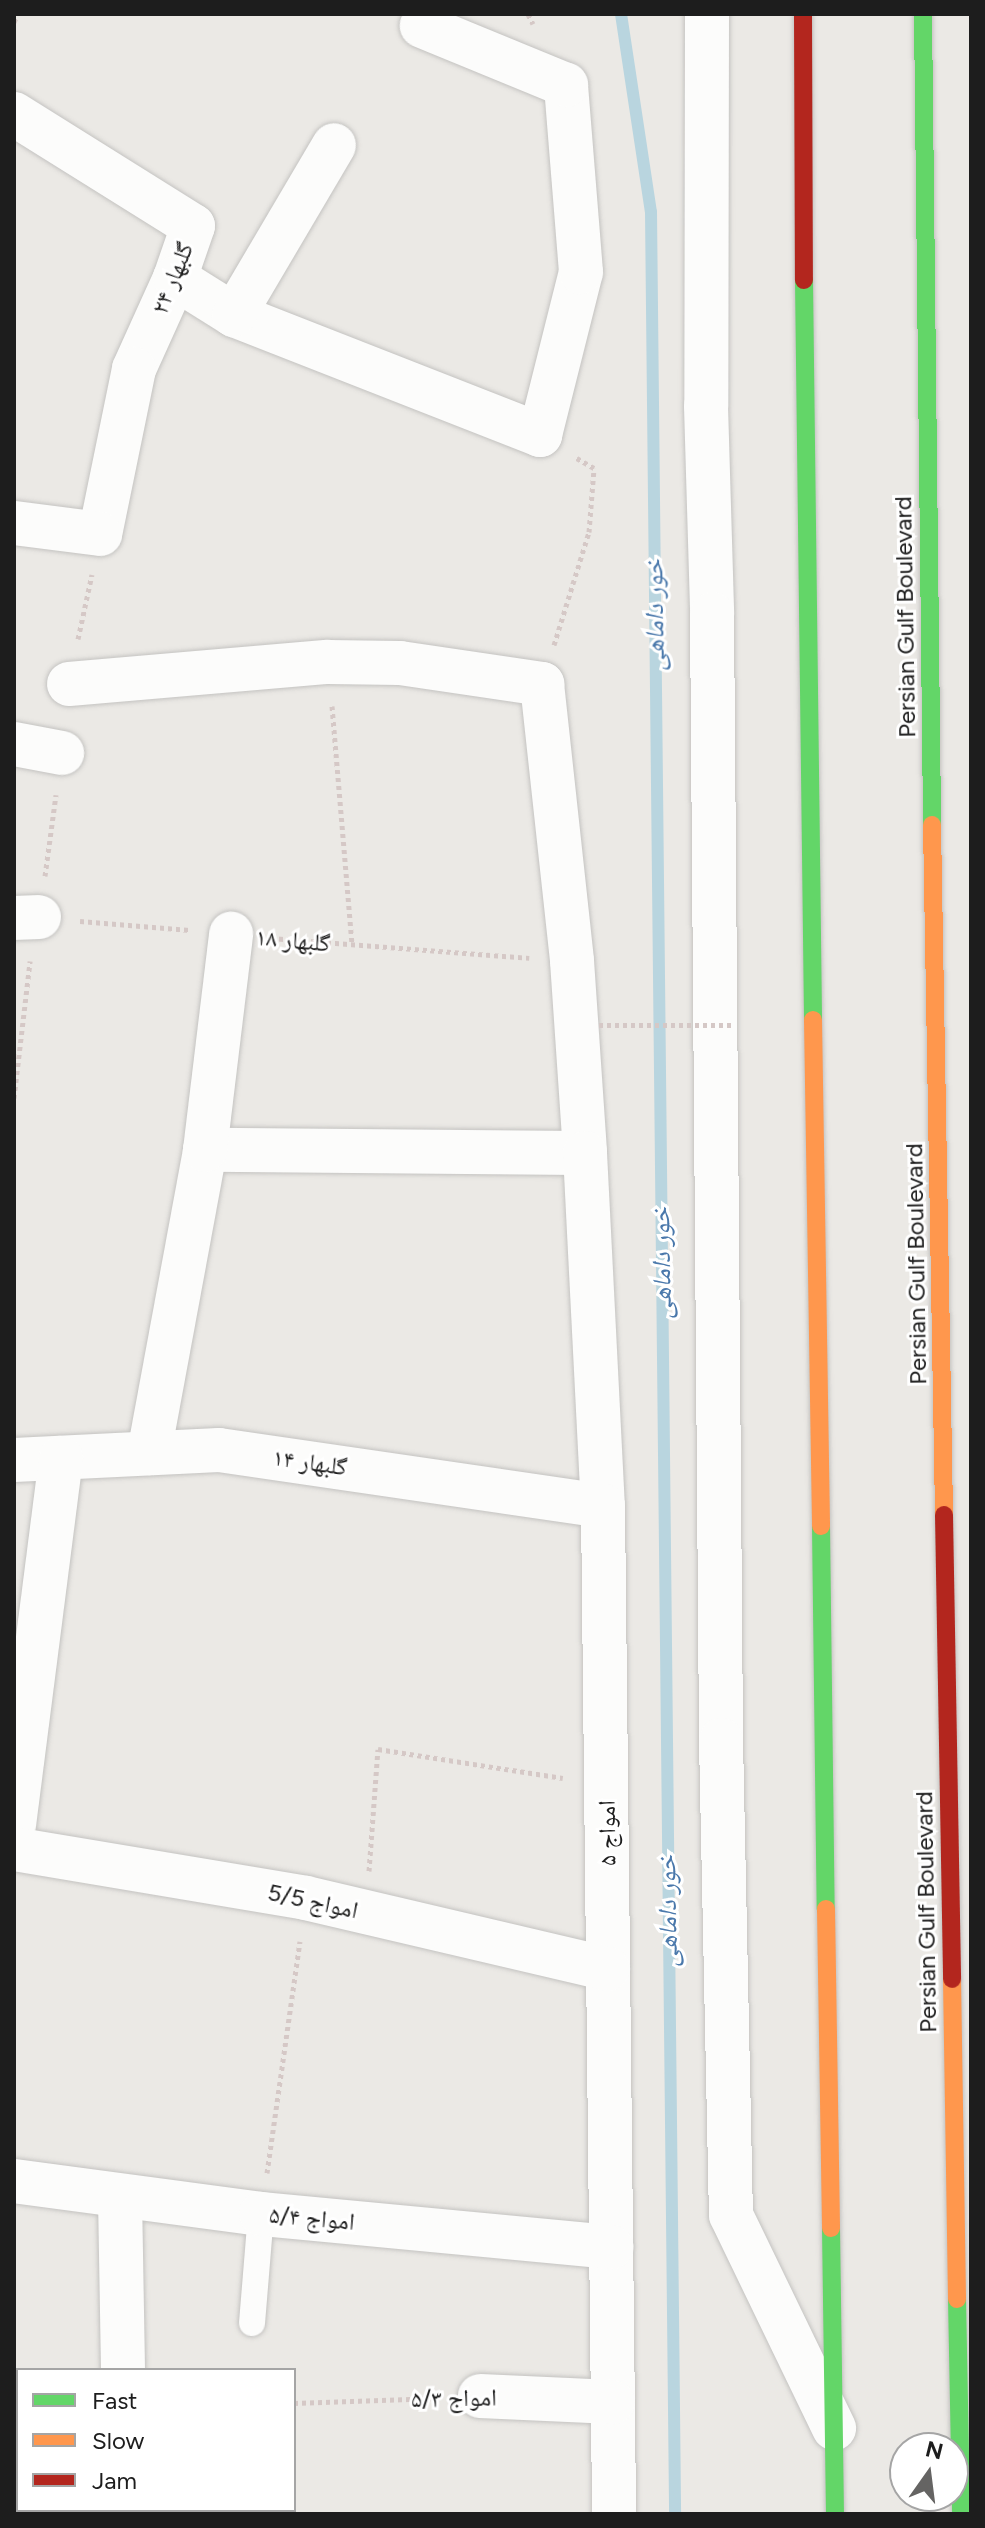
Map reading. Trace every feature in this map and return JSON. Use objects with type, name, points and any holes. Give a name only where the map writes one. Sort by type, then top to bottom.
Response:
[{"type":"main road","points":[[803,14],[804,361],[835,2514]]},
{"type":"main road","name":"Persian Gulf Boulevard","points":[[923,14],[925,423],[961,2514]]},
{"type":"street","points":[[707,14],[706,406],[712,614],[721,1740],[731,2215],[834,2428]]},
{"type":"street","points":[[175,278],[234,315],[540,435],[581,272],[566,85],[422,26]]},
{"type":"street","name":"گلبهار ۲۴","points":[[14,114],[193,226],[175,278],[134,369],[100,534],[14,523]]},
{"type":"street","points":[[234,315],[334,145]]},
{"type":"street","points":[[69,684],[328,662],[400,663],[542,684]]},
{"type":"street","name":"امواج ۵","points":[[542,684],[572,961],[603,1506],[614,2514]]},
{"type":"street","points":[[14,744],[62,753]]},
{"type":"street","points":[[149,1453],[205,1150],[231,934]]},
{"type":"street","points":[[205,1150],[585,1153]]},
{"type":"street","name":"گلبهار ۱۴","points":[[14,1460],[219,1450],[603,1506]]},
{"type":"street","points":[[14,1825],[61,1458]]},
{"type":"street","name":"امواج 5/5","points":[[14,1849],[306,1898],[608,1969]]},
{"type":"street","name":"امواج ۵/۴","points":[[14,2181],[261,2214],[611,2247]]},
{"type":"street","points":[[120,2197],[123,2368]]},
{"type":"street","name":"امواج ۵/۳","points":[[480,2396],[613,2402]]},
{"type":"lane","points":[[252,2323],[261,2214]]},
{"type":"path","points":[[14,22],[18,14]]},
{"type":"path","points":[[540,435],[594,468],[589,532],[542,684]]},
{"type":"path","points":[[328,662],[352,945]]},
{"type":"path","points":[[14,1098],[28,969],[27,918]]},
{"type":"path","name":"گلبهار ۱۸","points":[[27,918],[572,961]]},
{"type":"path","points":[[599,1025],[733,1025]]},
{"type":"path","points":[[366,1912],[378,1749],[607,1785]]},
{"type":"path","points":[[261,2214],[306,1898]]},
{"type":"path","name":"امواج ۵/۳","points":[[296,2403],[480,2396]]},
{"type":"waterway","name":"خور داماهی","points":[[621,14],[651,212],[675,2514]]},
{"type":"traffic: fast","points":[[923,14],[932,825]]},
{"type":"traffic: fast","points":[[804,280],[813,1020]]},
{"type":"traffic: fast","points":[[821,1526],[826,1909]]},
{"type":"traffic: fast","points":[[831,2228],[835,2514]]},
{"type":"traffic: fast","points":[[957,2299],[961,2514]]},
{"type":"traffic: slow","points":[[932,825],[944,1515]]},
{"type":"traffic: slow","points":[[813,1020],[821,1526]]},
{"type":"traffic: slow","points":[[826,1909],[831,2228]]},
{"type":"traffic: slow","points":[[952,1979],[957,2299]]},
{"type":"traffic: jam","points":[[803,14],[804,280]]},
{"type":"traffic: jam","points":[[944,1515],[952,1979]]}]
